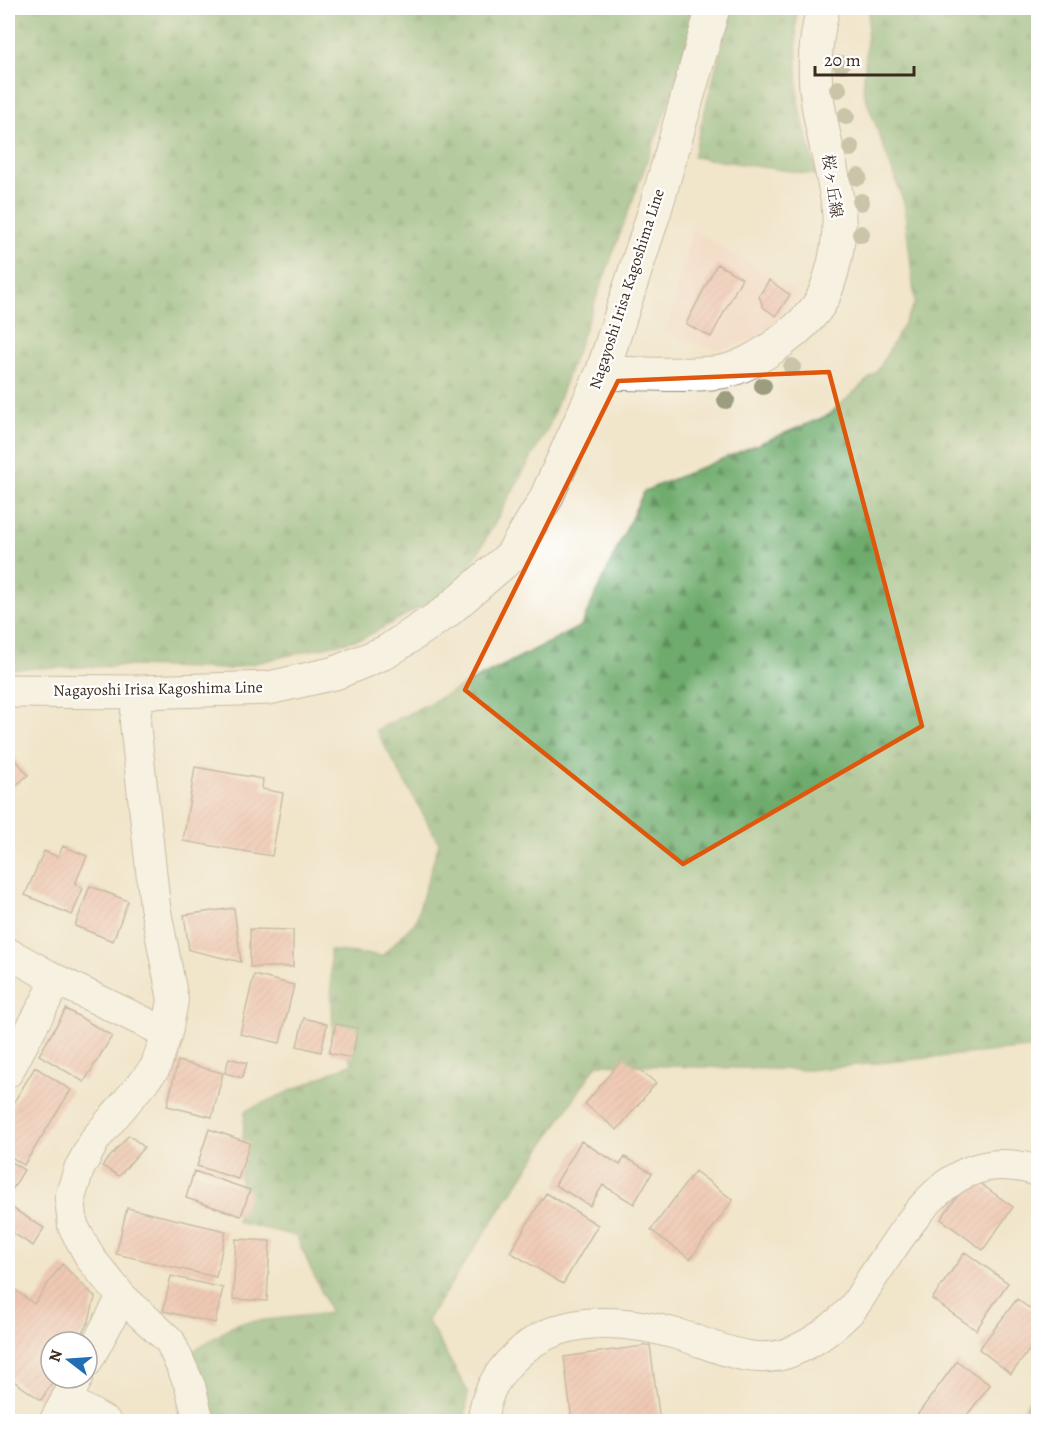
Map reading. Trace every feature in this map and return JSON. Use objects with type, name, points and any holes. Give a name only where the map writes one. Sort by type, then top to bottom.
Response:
[{"type":"main road","name":"Nagayoshi Irisa Kagoshima Line","points":[[8,691],[138,692],[269,688],[334,673],[386,652],[445,613],[511,556],[545,500],[602,373],[654,210],[713,8]]},
{"type":"main road","name":"桜ヶ丘線","points":[[602,373],[722,372],[763,356],[793,332],[824,297],[836,254],[838,208],[818,115],[813,78],[816,37],[823,8]]},
{"type":"street","points":[[138,692],[135,723],[155,906],[173,1000],[167,1033],[155,1068],[96,1138],[79,1169],[70,1198],[73,1226],[91,1259],[123,1297],[170,1341],[190,1386],[199,1422]]},
{"type":"street","points":[[8,952],[57,980],[167,1033]]},
{"type":"street","points":[[8,1072],[57,980]]},
{"type":"street","points":[[483,1422],[492,1384],[506,1365],[528,1344],[553,1331],[579,1324],[638,1326],[761,1358],[784,1354],[810,1344],[850,1311],[924,1206],[948,1181],[974,1169],[999,1164],[1038,1171]]},
{"type":"street","points":[[99,1340],[123,1297]]},
{"type":"street","points":[[66,1400],[106,1422]]},
{"type":"highlighted area","points":[[829,372],[922,726],[683,864],[465,690],[618,381]]},
{"type":"shaded area","points":[[692,229],[799,294],[780,319],[755,339],[720,350],[682,340],[667,329]]},
{"type":"green space","points":[[8,8],[697,8],[677,80],[549,426],[460,585],[364,638],[229,669],[126,666],[8,669]]},
{"type":"green space","points":[[731,8],[799,8],[796,18],[798,103],[817,175],[693,157]]},
{"type":"green space","points":[[873,8],[1038,8],[1038,1047],[808,1070],[597,1064],[427,1320],[468,1392],[465,1421],[213,1421],[182,1358],[238,1323],[331,1313],[296,1236],[237,1222],[245,1111],[353,1063],[333,1033],[330,950],[382,956],[415,922],[439,843],[376,730],[581,626],[644,491],[829,415],[878,370],[915,303],[904,203],[863,91],[869,10]]},
{"type":"green space","points":[[1038,1386],[1038,1421],[1017,1421]]},
{"type":"building","points":[[717,264],[742,278],[711,337],[686,324]]},
{"type":"building","points":[[769,280],[790,295],[776,316],[763,307],[759,296]]},
{"type":"building","points":[[8,750],[28,775],[8,792]]},
{"type":"building","points":[[195,767],[263,779],[262,789],[283,793],[272,856],[183,841]]},
{"type":"building","points":[[63,846],[87,856],[75,884],[83,888],[72,915],[25,895],[44,851],[58,857]]},
{"type":"building","points":[[90,886],[128,901],[113,941],[75,926]]},
{"type":"building","points":[[234,908],[241,962],[189,950],[184,915]]},
{"type":"building","points":[[250,929],[293,930],[293,967],[250,967]]},
{"type":"building","points":[[254,975],[294,985],[280,1043],[240,1034]]},
{"type":"building","points":[[66,1009],[112,1036],[84,1082],[39,1055]]},
{"type":"building","points":[[304,1018],[327,1024],[321,1052],[297,1046]]},
{"type":"building","points":[[336,1024],[358,1028],[352,1058],[329,1053]]},
{"type":"building","points":[[624,1057],[656,1083],[617,1130],[585,1104]]},
{"type":"building","points":[[229,1058],[247,1063],[242,1078],[225,1073]]},
{"type":"building","points":[[178,1061],[223,1073],[212,1117],[167,1106]]},
{"type":"building","points":[[35,1067],[71,1090],[24,1165],[8,1155],[8,1112]]},
{"type":"building","points":[[209,1129],[250,1143],[238,1179],[197,1166]]},
{"type":"building","points":[[129,1135],[144,1147],[119,1176],[102,1166]]},
{"type":"building","points":[[581,1141],[620,1165],[625,1157],[652,1173],[634,1204],[603,1185],[590,1206],[555,1185]]},
{"type":"building","points":[[8,1160],[24,1170],[12,1190],[8,1188]]},
{"type":"building","points":[[194,1171],[250,1190],[241,1216],[186,1198]]},
{"type":"building","points":[[695,1171],[733,1200],[690,1259],[651,1230]]},
{"type":"building","points":[[971,1177],[1013,1207],[983,1250],[941,1219]]},
{"type":"building","points":[[546,1193],[598,1225],[563,1284],[510,1252]]},
{"type":"building","points":[[9,1206],[44,1228],[33,1246],[8,1230]]},
{"type":"building","points":[[127,1208],[226,1231],[216,1277],[116,1254]]},
{"type":"building","points":[[236,1239],[270,1241],[267,1301],[233,1299]]},
{"type":"building","points":[[965,1252],[1008,1283],[976,1330],[932,1299]]},
{"type":"building","points":[[62,1264],[95,1297],[89,1321],[84,1330],[39,1330],[39,1390],[47,1390],[41,1400],[8,1377],[8,1298],[14,1289],[34,1304]]},
{"type":"building","points":[[171,1276],[223,1288],[215,1323],[163,1311]]},
{"type":"building","points":[[1017,1299],[1038,1315],[1038,1339],[1011,1374],[979,1349]]},
{"type":"building","points":[[650,1345],[660,1422],[572,1422],[564,1357]]},
{"type":"building","points":[[957,1361],[990,1385],[962,1422],[912,1422]]}]
